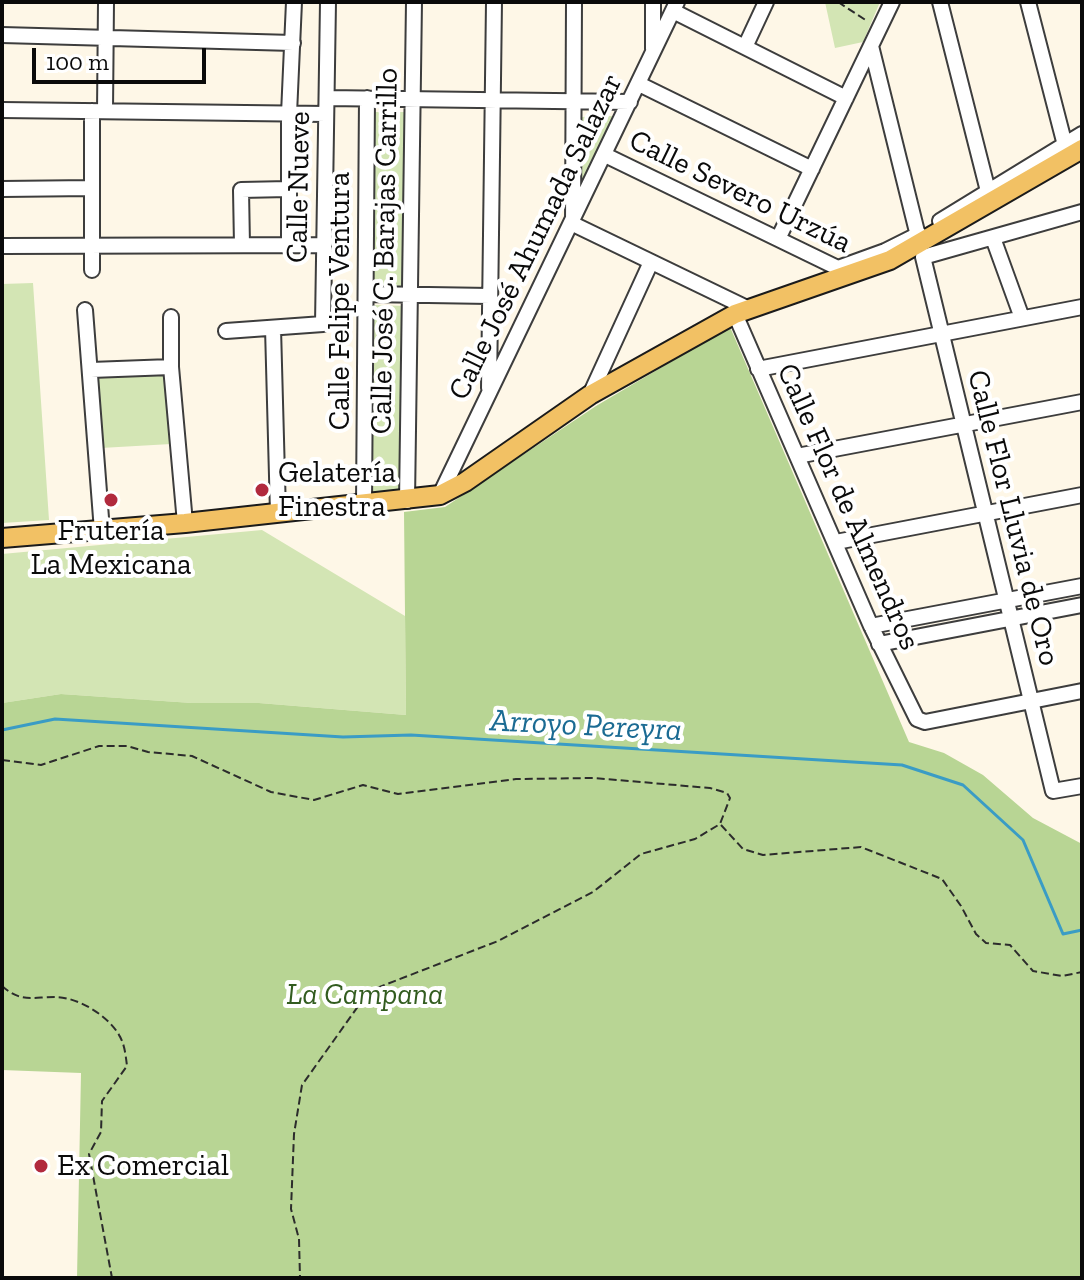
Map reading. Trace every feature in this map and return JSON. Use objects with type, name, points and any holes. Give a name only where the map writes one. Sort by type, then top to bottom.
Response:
[{"type":"main road","points":[[2,538],[185,523],[440,495],[465,482],[590,395],[741,311],[921,246],[990,197],[1072,150]]},
{"type":"street","points":[[92,270],[91,188],[106,36],[106,2]]},
{"type":"street","points":[[289,245],[289,114],[294,2]]},
{"type":"street","name":"Calle Nueve","points":[[273,328],[323,324],[328,2]]},
{"type":"street","name":"Calle José C. Barajas Carrillo","points":[[407,501],[414,2]]},
{"type":"street","points":[[489,392],[494,2]]},
{"type":"street","points":[[574,2],[573,224],[741,311]]},
{"type":"street","points":[[653,2],[653,54]]},
{"type":"street","points":[[745,47],[766,2]]},
{"type":"street","points":[[778,239],[892,2]]},
{"type":"street","points":[[940,2],[990,197]]},
{"type":"street","points":[[1028,2],[1072,150]]},
{"type":"street","points":[[675,7],[745,47],[846,98]]},
{"type":"street","name":"Calle José Ahumada Salazar","points":[[440,495],[675,7]]},
{"type":"street","points":[[2,35],[293,43]]},
{"type":"street","name":"Calle Flor Lluvia de Oro","points":[[871,46],[1053,791],[1082,786]]},
{"type":"street","points":[[639,84],[812,169]]},
{"type":"street","points":[[327,98],[630,102]]},
{"type":"street","name":"Calle Felipe Ventura","points":[[364,504],[367,98]]},
{"type":"street","points":[[2,110],[326,114]]},
{"type":"street","points":[[1072,150],[1082,134]]},
{"type":"street","name":"Calle Severo Urzúa","points":[[605,155],[846,272]]},
{"type":"street","points":[[2,189],[91,188]]},
{"type":"street","points":[[242,245],[241,190],[288,189]]},
{"type":"street","points":[[921,246],[993,238],[1082,212]]},
{"type":"street","points":[[993,238],[1022,318]]},
{"type":"street","points":[[2,246],[324,245]]},
{"type":"street","points":[[590,395],[651,262]]},
{"type":"street","points":[[366,294],[490,296]]},
{"type":"street","points":[[758,369],[1082,307]]},
{"type":"street","points":[[85,310],[102,531]]},
{"type":"street","name":"Calle Flor de Almendros","points":[[741,311],[758,369],[879,644],[917,719],[925,722],[1031,701]]},
{"type":"street","points":[[171,317],[171,367],[185,523]]},
{"type":"street","points":[[226,331],[273,328],[278,513]]},
{"type":"street","points":[[91,370],[171,367]]},
{"type":"street","points":[[797,456],[1082,402]]},
{"type":"street","points":[[836,542],[1082,495]]},
{"type":"street","points":[[871,626],[1082,586]]},
{"type":"street","points":[[879,644],[1082,605]]},
{"type":"street","points":[[1031,701],[1082,691]]},
{"type":"path","points":[[838,2],[879,29]]},
{"type":"path","points":[[2,760],[41,765],[99,746],[127,746],[148,752],[192,756],[271,792],[314,800],[363,785],[398,794],[516,779],[594,778],[695,787],[727,793],[730,798],[730,806],[720,824],[695,839],[641,854],[593,892],[498,941],[369,991],[302,1085],[294,1134],[291,1209],[299,1239],[300,1278]]},
{"type":"path","points":[[720,824],[743,849],[763,855],[861,847],[942,879],[976,934],[986,943],[1010,945],[1033,971],[1062,976],[1082,972]]},
{"type":"path","points":[[2,986],[24,999],[60,997],[87,1006],[106,1020],[121,1038],[127,1066],[102,1101],[101,1132],[89,1154],[112,1278]]},
{"type":"green space","points":[[825,2],[880,2],[863,42],[835,48]]},
{"type":"green space","points":[[372,112],[405,112],[405,288],[372,288]]},
{"type":"green space","points":[[614,116],[578,203],[581,117]]},
{"type":"green space","points":[[33,283],[49,520],[2,523],[2,284]]},
{"type":"green space","points":[[373,305],[406,306],[402,492],[370,492]]},
{"type":"green space","name":"La Campana","points":[[730,327],[909,742],[944,753],[983,775],[1033,818],[1082,844],[1082,1278],[77,1278],[81,1073],[2,1070],[2,703],[61,694],[192,703],[259,703],[406,715],[404,512],[445,507],[596,406]]},
{"type":"green space","points":[[167,373],[171,444],[101,448],[96,377]]},
{"type":"green space","points":[[262,530],[405,616],[406,715],[259,703],[192,703],[61,694],[2,703],[2,554]]},
{"type":"waterway","name":"Arroyo Pereyra","points":[[2,730],[55,719],[343,737],[411,735],[902,765],[963,785],[1023,840],[1063,934],[1082,930]]},
{"type":"place","name":"Gelatería Finestra","points":[[262,490]]},
{"type":"place","name":"Frutería La Mexicana","points":[[111,500]]},
{"type":"place","name":"Ex Comercial","points":[[41,1166]]}]
